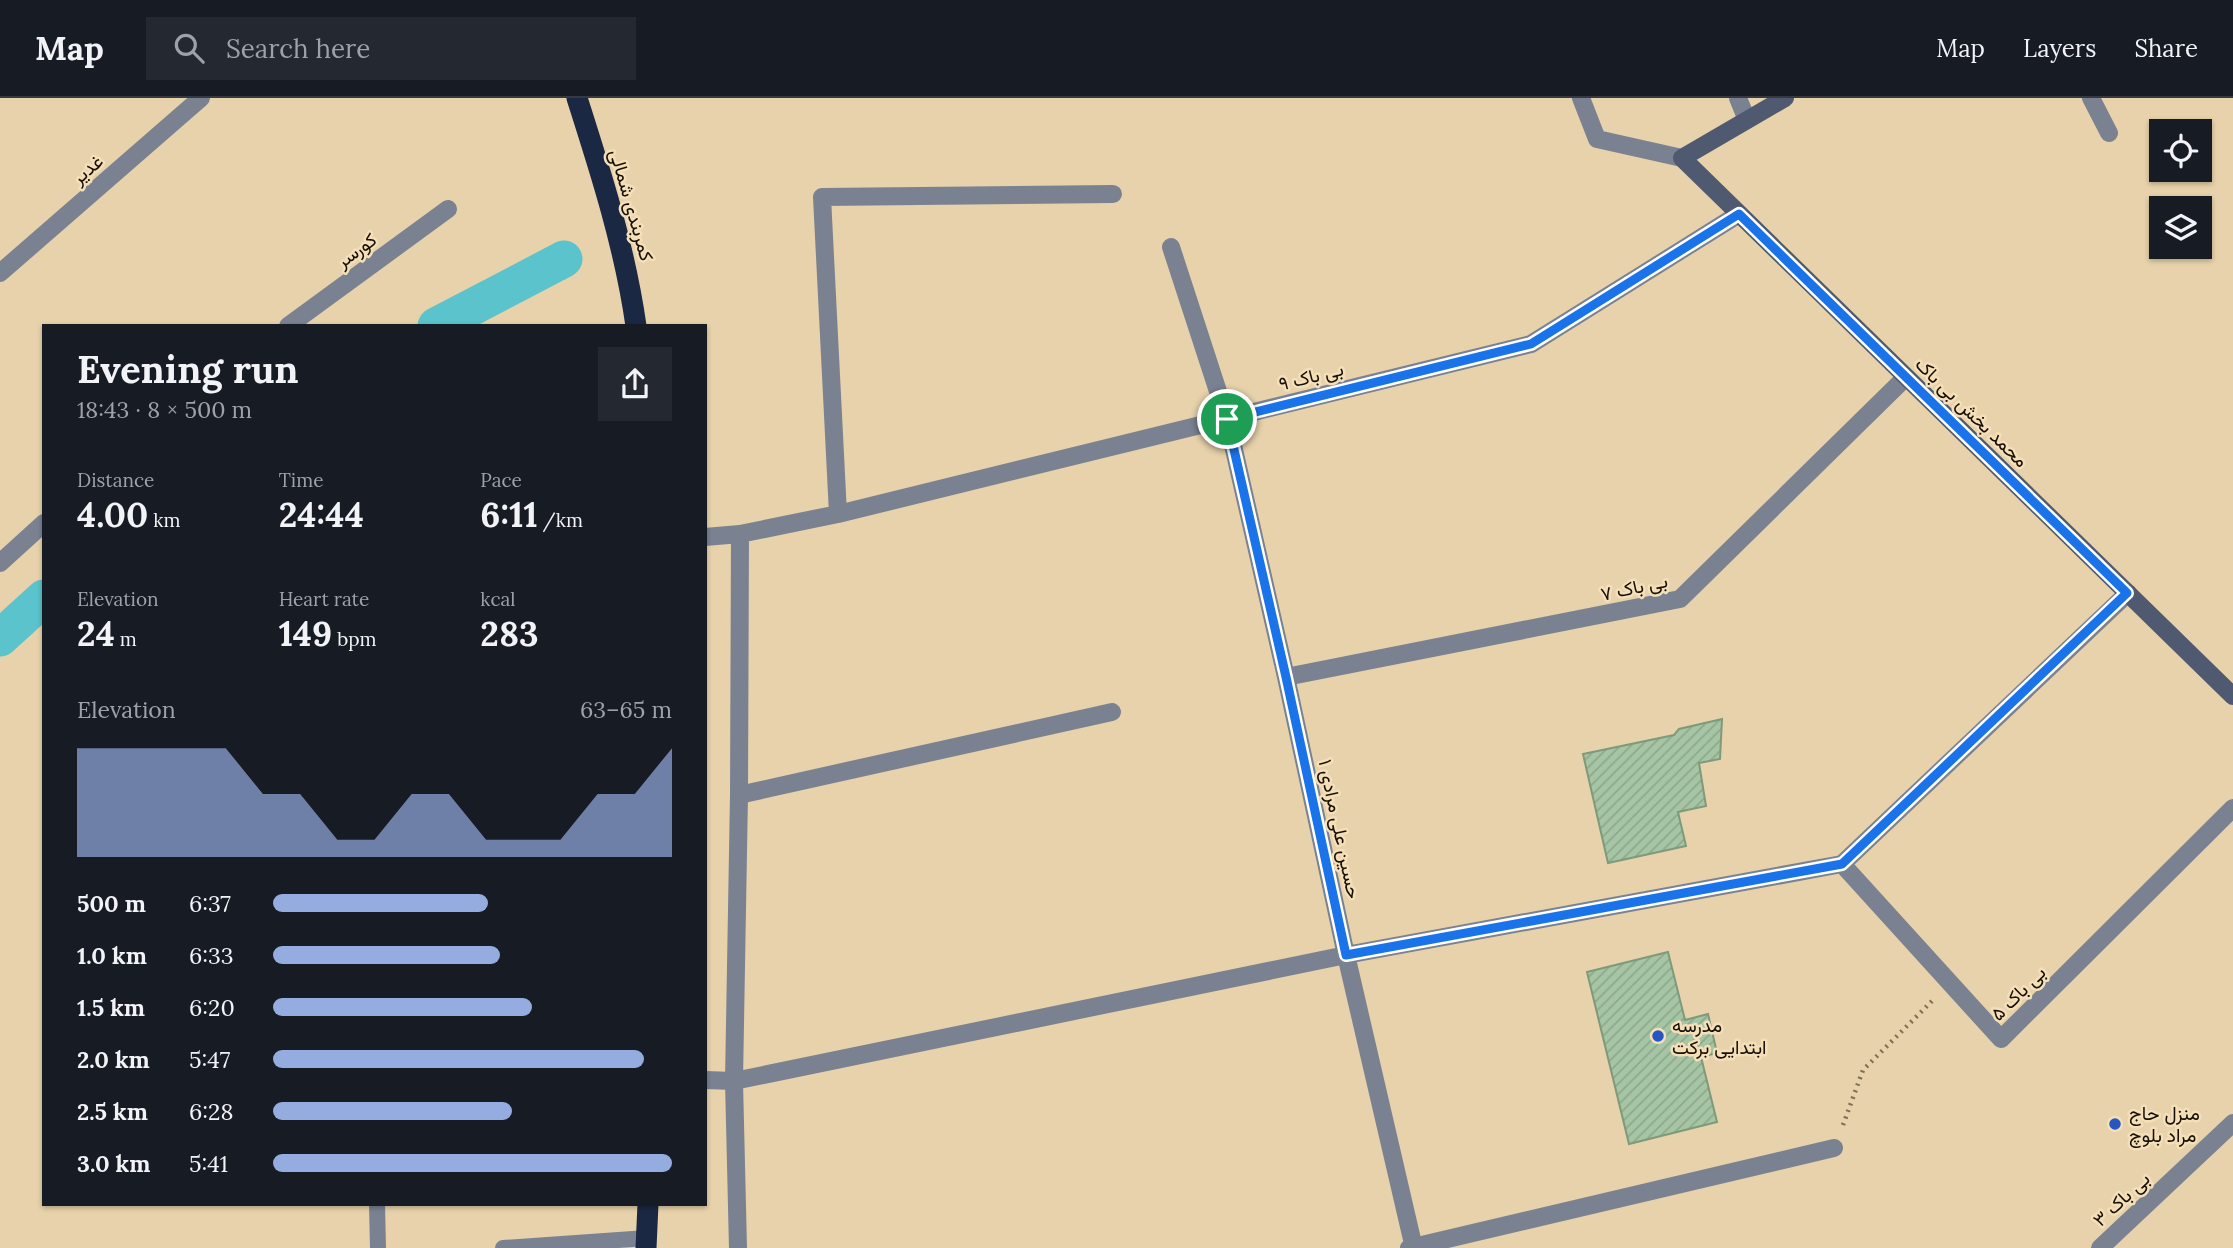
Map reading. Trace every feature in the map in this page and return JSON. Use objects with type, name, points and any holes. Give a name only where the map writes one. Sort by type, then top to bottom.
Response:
[{"type":"highway","name":"کمربندی شمالی","points":[[577,98],[602,176],[629,279],[636,324]]},
{"type":"highway","points":[[648,1206],[648,1244]]},
{"type":"street","name":"غدیر","points":[[0,273],[201,98]]},
{"type":"street","points":[[1581,98],[1597,139],[1682,158],[1784,98]]},
{"type":"street","points":[[1738,98],[1747,120]]},
{"type":"street","points":[[2091,98],[2109,133]]},
{"type":"street","name":"محمد بخش بی باک","points":[[1682,158],[2233,696]]},
{"type":"street","points":[[838,514],[822,197],[1112,194]]},
{"type":"street","name":"کورسر","points":[[291,324],[448,209]]},
{"type":"street","name":"بی باک ۹","points":[[707,537],[740,534],[838,514],[1531,344],[1739,214]]},
{"type":"street","name":"حسین علی مرادی ۱","points":[[1171,247],[1227,419],[1412,1248]]},
{"type":"street","name":"بی باک ۷","points":[[1286,677],[1680,599],[1906,377]]},
{"type":"street","points":[[0,563],[42,525]]},
{"type":"street","points":[[738,1248],[734,1081],[740,534]]},
{"type":"street","points":[[707,1080],[734,1081],[1346,955],[1842,864],[2127,593]]},
{"type":"street","points":[[739,795],[1112,712]]},
{"type":"street","name":"بی باک ۵","points":[[1842,864],[2001,1039],[2233,808]]},
{"type":"street","name":"بی باک ۳","points":[[2100,1248],[2233,1123]]},
{"type":"street","points":[[1412,1248],[1834,1148]]},
{"type":"lane","points":[[377,1206],[378,1248]]},
{"type":"lane","points":[[503,1248],[648,1244]]},
{"type":"path","points":[[1834,1148],[1863,1070],[1950,983]]},
{"type":"building","points":[[1722,719],[1720,759],[1699,763],[1706,806],[1678,812],[1686,846],[1608,863],[1583,754],[1674,735],[1679,729]]},
{"type":"building","name":"مدرسه ابتدایی برکت","points":[[1668,952],[1685,1020],[1708,1014],[1717,1053],[1701,1057],[1717,1122],[1629,1144],[1587,972]]},
{"type":"waterway","points":[[440,324],[564,259]]},
{"type":"waterway","points":[[0,638],[42,600]]},
{"type":"place","name":"مدرسه ابتدایی برکت","points":[[1658,1036]]},
{"type":"place","name":"منزل حاج مراد بلوچ","points":[[2115,1124]]},
{"type":"route","points":[[1739,214],[2127,593],[1842,864],[1346,955],[1227,419],[1531,344],[1739,214]]}]
